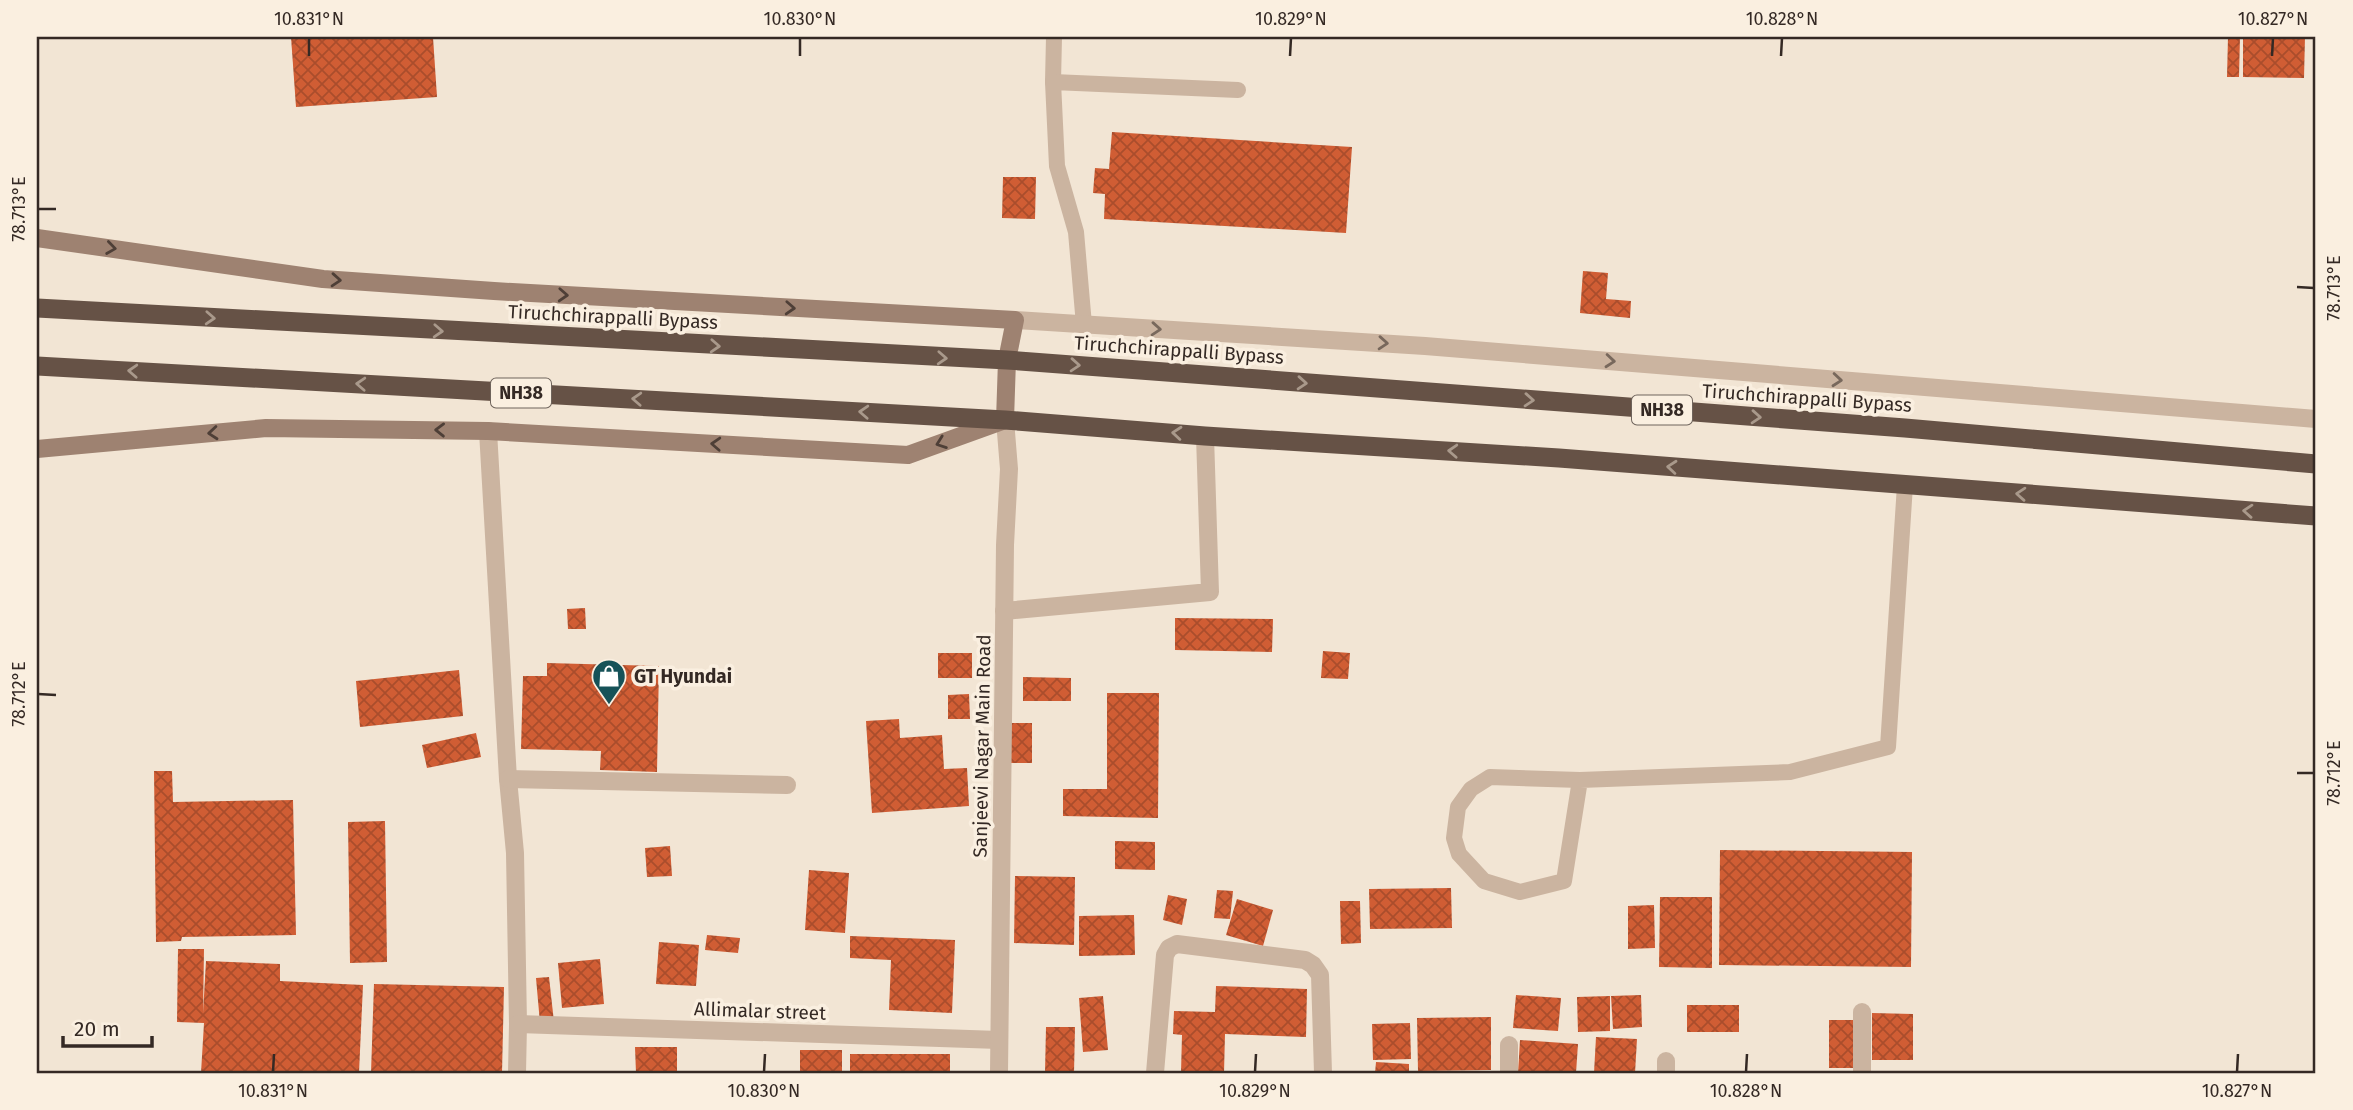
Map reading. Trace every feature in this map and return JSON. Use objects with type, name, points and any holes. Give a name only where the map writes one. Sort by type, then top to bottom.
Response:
[{"type":"highway","name":"Tiruchchirappalli Bypass","points":[[41,309],[1007,360],[1905,428],[2316,464]]},
{"type":"highway","name":"NH38","points":[[37,366],[1005,420],[1205,436],[1546,457],[2316,516]]},
{"type":"main road","points":[[37,449],[266,428],[488,430],[908,455],[1005,420],[1007,360],[1015,320],[323,279],[40,238]]},
{"type":"street","points":[[1015,320],[1439,347],[2316,419]]},
{"type":"street","name":"Sanjeevi Nagar Main Road","points":[[999,1073],[1004,611],[1009,469],[1005,420]]},
{"type":"street","points":[[488,430],[508,779],[515,853],[517,1073]]},
{"type":"street","points":[[1004,611],[1210,592],[1205,436]]},
{"type":"street","points":[[508,779],[787,785]]},
{"type":"street","points":[[1155,1073],[1165,955],[1168,948],[1177,944],[1305,960],[1313,965],[1320,975],[1323,1073]]},
{"type":"street","points":[[1862,1012],[1862,1073]]},
{"type":"street","name":"Allimalar street","points":[[518,1024],[999,1040]]},
{"type":"street","points":[[1508,1073],[1509,1045]]},
{"type":"lane","points":[[1054,37],[1057,166],[1076,232],[1084,325]]},
{"type":"lane","points":[[1054,82],[1238,90]]},
{"type":"lane","points":[[1580,780],[1564,881],[1520,892],[1484,881],[1458,854],[1454,838],[1458,807],[1471,789],[1490,777],[1580,780],[1790,772],[1888,747],[1905,485]]},
{"type":"building","points":[[291,37],[433,37],[437,97],[296,107]]},
{"type":"building","points":[[2228,37],[2240,37],[2239,77],[2227,77]]},
{"type":"building","points":[[2243,37],[2305,37],[2304,78],[2243,77]]},
{"type":"building","points":[[1112,132],[1352,147],[1346,233],[1104,219],[1105,194],[1093,193],[1095,168],[1109,169]]},
{"type":"building","points":[[1003,177],[1036,177],[1035,219],[1002,218]]},
{"type":"building","points":[[1583,271],[1608,273],[1606,299],[1631,301],[1630,318],[1580,313]]},
{"type":"building","points":[[585,608],[586,629],[568,629],[567,609]]},
{"type":"building","points":[[1175,618],[1273,619],[1272,652],[1175,650]]},
{"type":"building","points":[[1323,651],[1350,653],[1348,679],[1321,678]]},
{"type":"building","points":[[938,653],[972,653],[972,678],[938,678]]},
{"type":"building","points":[[547,663],[659,666],[657,772],[600,770],[601,751],[521,749],[523,676],[547,676]]},
{"type":"building","points":[[459,670],[463,716],[360,727],[356,681]]},
{"type":"building","points":[[1023,677],[1071,678],[1071,701],[1023,701]]},
{"type":"building","points":[[1107,693],[1159,693],[1158,818],[1063,816],[1063,789],[1107,789]]},
{"type":"building","points":[[969,694],[970,719],[948,719],[948,695]]},
{"type":"building","points":[[899,719],[900,738],[942,735],[944,769],[967,768],[969,806],[872,813],[866,721]]},
{"type":"building","points":[[1011,723],[1032,723],[1032,763],[1011,763]]},
{"type":"building","points":[[476,733],[481,757],[427,768],[422,745]]},
{"type":"building","points":[[154,771],[172,771],[173,802],[293,800],[296,935],[182,937],[181,941],[156,942]]},
{"type":"building","points":[[385,821],[387,962],[350,963],[348,822]]},
{"type":"building","points":[[1115,841],[1155,842],[1155,870],[1115,869]]},
{"type":"building","points":[[670,846],[672,876],[647,877],[645,848]]},
{"type":"building","points":[[1720,850],[1912,852],[1911,967],[1719,965]]},
{"type":"building","points":[[809,870],[849,873],[845,933],[805,930]]},
{"type":"building","points":[[1015,876],[1075,877],[1074,945],[1014,943]]},
{"type":"building","points":[[1451,888],[1452,928],[1370,929],[1369,889]]},
{"type":"building","points":[[1217,890],[1233,891],[1230,919],[1214,918]]},
{"type":"building","points":[[1168,895],[1187,899],[1182,925],[1163,920]]},
{"type":"building","points":[[1660,897],[1712,897],[1712,968],[1659,967]]},
{"type":"building","points":[[1237,899],[1273,910],[1263,946],[1226,935]]},
{"type":"building","points":[[1340,901],[1360,901],[1361,943],[1341,944]]},
{"type":"building","points":[[1654,905],[1655,948],[1628,949],[1628,906]]},
{"type":"building","points":[[1134,915],[1135,955],[1079,956],[1079,916]]},
{"type":"building","points":[[707,935],[740,938],[738,953],[705,950]]},
{"type":"building","points":[[850,936],[955,940],[952,1013],[889,1010],[891,960],[850,958]]},
{"type":"building","points":[[659,942],[699,945],[696,986],[656,984]]},
{"type":"building","points":[[178,949],[204,949],[203,1013],[206,961],[280,964],[280,981],[363,985],[359,1073],[201,1073],[204,1023],[177,1022]]},
{"type":"building","points":[[600,959],[604,1004],[562,1008],[558,963]]},
{"type":"building","points":[[549,977],[554,1022],[540,1023],[536,978]]},
{"type":"building","points":[[374,984],[504,987],[502,1073],[371,1073]]},
{"type":"building","points":[[1216,986],[1307,989],[1306,1037],[1225,1034],[1224,1073],[1181,1073],[1182,1035],[1173,1034],[1174,1011],[1215,1012]]},
{"type":"building","points":[[1516,995],[1561,998],[1558,1031],[1513,1028]]},
{"type":"building","points":[[1641,995],[1642,1027],[1613,1029],[1611,996]]},
{"type":"building","points":[[1103,996],[1108,1050],[1083,1052],[1079,998]]},
{"type":"building","points":[[1610,996],[1610,1031],[1578,1032],[1577,997]]},
{"type":"building","points":[[1687,1005],[1739,1005],[1739,1032],[1687,1032]]},
{"type":"building","points":[[1872,1013],[1913,1014],[1913,1060],[1872,1060]]},
{"type":"building","points":[[1491,1017],[1491,1070],[1418,1071],[1417,1018]]},
{"type":"building","points":[[1829,1020],[1856,1020],[1856,1068],[1829,1068]]},
{"type":"building","points":[[1410,1023],[1411,1059],[1373,1060],[1372,1024]]},
{"type":"building","points":[[1046,1027],[1075,1027],[1074,1073],[1045,1073]]},
{"type":"building","points":[[1596,1037],[1637,1039],[1635,1073],[1594,1073]]},
{"type":"building","points":[[1520,1040],[1578,1044],[1576,1073],[1518,1073]]},
{"type":"building","points":[[635,1047],[677,1047],[677,1073],[636,1073]]},
{"type":"building","points":[[800,1050],[842,1050],[842,1073],[800,1073]]},
{"type":"building","points":[[850,1054],[950,1054],[950,1073],[850,1073]]},
{"type":"building","points":[[1376,1062],[1409,1064],[1409,1073],[1375,1073]]},
{"type":"place","name":"GT Hyundai","points":[[609,706]]}]
